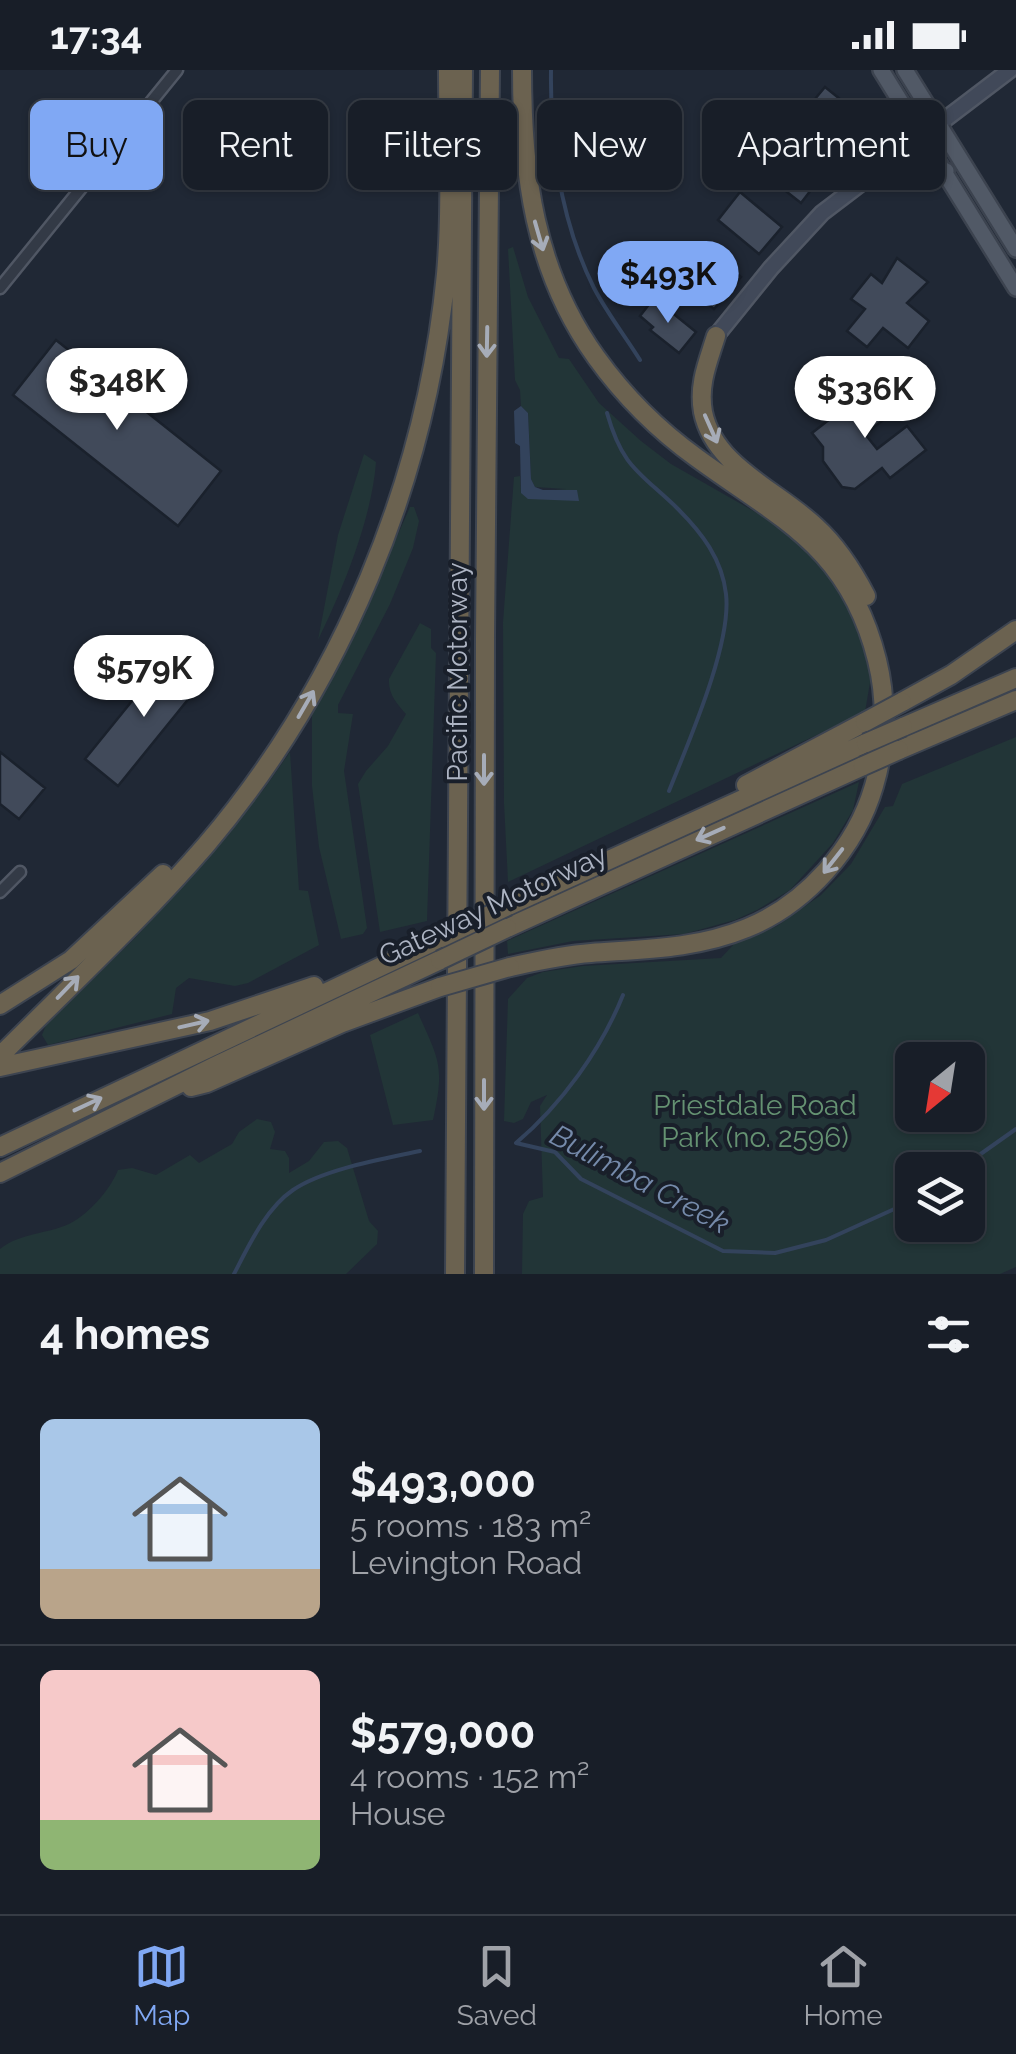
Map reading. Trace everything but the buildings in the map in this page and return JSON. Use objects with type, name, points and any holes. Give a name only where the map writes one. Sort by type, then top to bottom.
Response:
[{"type":"highway","points":[[0,1056],[180,874],[252,786],[300,716],[346,632],[401,492],[432,379],[446,272],[448,70]]},
{"type":"highway","name":"Pacific Motorway","points":[[454,1274],[463,70]]},
{"type":"highway","name":"Pacific Motorway","points":[[484,1274],[490,70]]},
{"type":"highway","points":[[166,1092],[207,1083],[342,1023],[510,968],[572,955],[703,943],[752,926],[794,900],[836,858],[872,793],[883,740],[880,673],[863,616],[828,557],[780,515],[654,424],[614,380],[581,335],[550,272],[534,218],[523,154],[522,70]]},
{"type":"highway","points":[[716,336],[702,392],[703,410],[714,439],[727,457],[818,529],[844,560],[870,604],[882,638],[885,650],[880,673]]},
{"type":"highway","points":[[734,802],[746,785],[951,675],[1016,630]]},
{"type":"highway","name":"Gateway Motorway","points":[[0,1146],[508,906],[1016,678]]},
{"type":"highway","name":"Gateway Motorway","points":[[0,1173],[506,928],[1016,700]]},
{"type":"highway","points":[[0,1005],[54,973],[94,940],[175,863],[224,808],[252,786]]},
{"type":"highway","points":[[0,1067],[210,1021],[351,970],[372,970]]},
{"type":"main road","points":[[881,70],[900,100]]},
{"type":"main road","points":[[905,70],[925,100]]},
{"type":"main road","points":[[945,131],[1016,250]]},
{"type":"main road","points":[[946,171],[1016,288]]},
{"type":"street","points":[[0,288],[177,70]]},
{"type":"street","points":[[945,119],[1010,70]]},
{"type":"street","points":[[716,336],[806,228],[854,190]]},
{"type":"street","points":[[0,892],[20,872]]},
{"type":"green space","points":[[513,247],[528,297],[559,358],[569,359],[599,403],[671,464],[785,529],[811,550],[829,573],[863,634],[873,665],[865,712],[508,882],[503,622],[514,477],[520,476],[521,493],[566,489],[535,487],[531,479],[528,413],[521,406],[515,380],[508,249]]},
{"type":"green space","points":[[364,454],[376,462],[369,506],[346,576],[318,640],[338,535]]},
{"type":"green space","points":[[410,507],[414,507],[419,521],[413,548],[390,604],[338,705],[338,713],[353,714],[344,771],[367,928],[363,934],[341,939],[319,847],[312,786],[312,712],[353,636]]},
{"type":"green space","points":[[420,623],[431,629],[431,648],[436,653],[427,921],[380,932],[358,784],[388,746],[406,714],[392,694],[389,679]]},
{"type":"green space","name":"Priestdale Road Park (no. 2596)","points":[[1016,737],[1016,1267],[1000,1274],[522,1274],[523,1214],[529,1201],[543,1197],[540,1106],[547,1095],[531,1102],[523,1119],[514,1123],[504,1121],[508,999],[527,978],[543,972],[721,958],[734,944],[777,926],[821,895],[851,864],[885,807],[893,806],[902,784]]},
{"type":"green space","points":[[290,752],[299,890],[308,891],[319,945],[248,983],[235,986],[189,978],[176,988],[172,1014],[48,1045],[42,1035],[46,1025],[136,937],[264,789]]},
{"type":"green space","points":[[859,782],[853,810],[833,843],[790,890],[757,910],[684,934],[573,941],[508,954],[507,941]]},
{"type":"green space","points":[[418,1013],[438,1064],[439,1087],[433,1120],[393,1125],[370,1035]]},
{"type":"green space","points":[[257,1119],[271,1122],[275,1132],[270,1149],[285,1151],[289,1173],[309,1161],[324,1142],[338,1141],[347,1148],[369,1221],[378,1231],[377,1244],[346,1274],[0,1274],[0,1249],[77,1220],[98,1201],[118,1170],[132,1168],[156,1175],[190,1155],[199,1163],[232,1144],[239,1132]]},
{"type":"water","points":[[521,406],[528,413],[531,479],[535,487],[577,490],[579,501],[528,499],[521,493],[520,446],[515,443],[514,411]]},
{"type":"waterway","points":[[551,70],[555,154],[573,236],[594,288],[640,360]]},
{"type":"waterway","points":[[607,413],[626,458],[687,518],[710,547],[726,594],[716,666],[669,791]]},
{"type":"waterway","points":[[516,1143],[549,1112],[578,1075],[623,995]]},
{"type":"waterway","name":"Bulimba Creek","points":[[983,1152],[1016,1129]]},
{"type":"waterway","name":"Bulimba Creek","points":[[516,1143],[555,1152],[581,1179],[723,1251],[775,1253],[826,1240],[895,1209]]},
{"type":"waterway","name":"Bulimba Creek","points":[[234,1274],[266,1217],[293,1190],[337,1171],[420,1151]]}]
